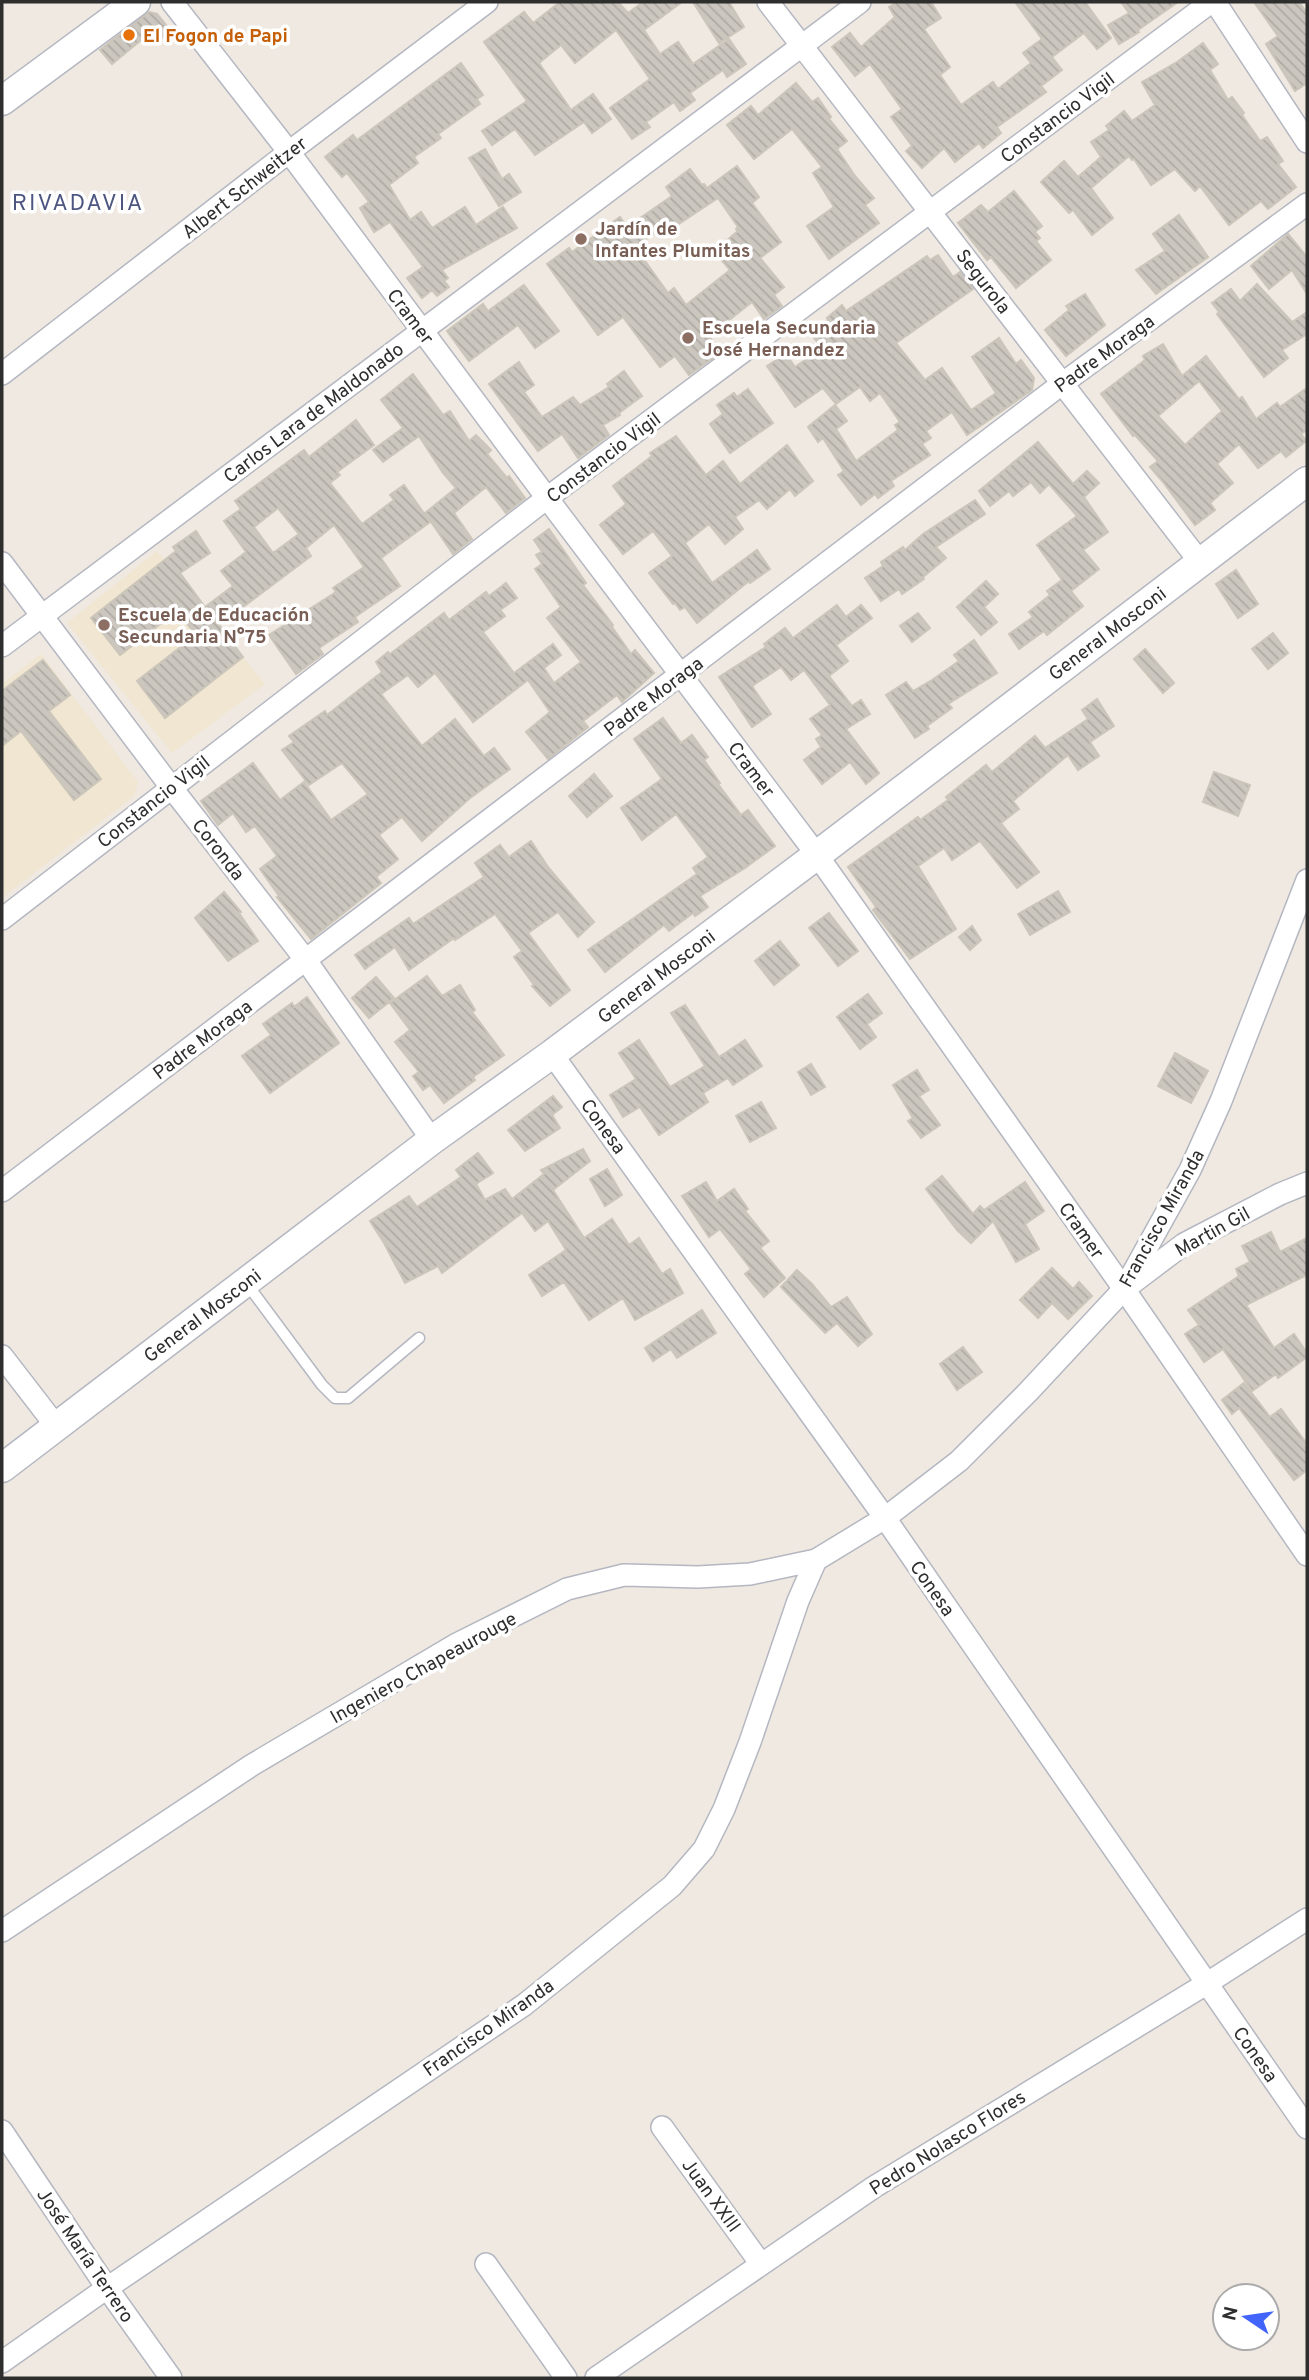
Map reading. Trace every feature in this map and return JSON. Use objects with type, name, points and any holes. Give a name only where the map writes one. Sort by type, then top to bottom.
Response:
[{"type":"street","points":[[2,101],[136,2]]},
{"type":"street","name":"Cramer","points":[[172,2],[289,152],[817,855],[1124,1289],[1307,1555]]},
{"type":"street","name":"Albert Schweitzer","points":[[2,374],[487,2]]},
{"type":"street","name":"Segurola","points":[[768,2],[1199,562]]},
{"type":"street","name":"Carlos Lara de Maldonado","points":[[2,646],[860,2]]},
{"type":"street","points":[[1213,2],[1307,142]]},
{"type":"street","name":"Constancio Vigil","points":[[2,919],[547,498],[1213,2]]},
{"type":"street","name":"Padre Moraga","points":[[2,1191],[1063,383],[1307,204]]},
{"type":"street","name":"General Mosconi","points":[[2,1468],[432,1140],[552,1054],[817,855],[1307,481]]},
{"type":"street","name":"Coronda","points":[[2,563],[171,787],[306,959],[432,1140]]},
{"type":"street","name":"Francisco Miranda","points":[[885,1518],[959,1461],[1124,1289],[1190,1170],[1221,1101],[1307,880]]},
{"type":"street","name":"Conesa","points":[[552,1054],[885,1518],[1307,2128]]},
{"type":"street","name":"Martin Gil","points":[[1124,1289],[1184,1244],[1280,1194],[1307,1183]]},
{"type":"street","points":[[2,1356],[56,1426]]},
{"type":"street","name":"Ingeniero Chapeaurouge","points":[[2,1931],[252,1765],[455,1646],[567,1588],[624,1575],[698,1577],[750,1574],[816,1560],[885,1518]]},
{"type":"street","name":"Francisco Miranda","points":[[2,2362],[524,2006],[672,1886],[704,1849],[724,1809],[798,1601],[816,1560]]},
{"type":"street","name":"Pedro Nolasco Flores","points":[[596,2378],[874,2187],[1206,1984],[1307,1919]]},
{"type":"street","name":"Juan XXIII","points":[[662,2127],[761,2264]]},
{"type":"street","name":"José María Terrero","points":[[2,2131],[171,2378]]},
{"type":"street","points":[[486,2264],[566,2378]]},
{"type":"lane","points":[[245,1282],[322,1385],[335,1398],[348,1398],[419,1338]]},
{"type":"shaded area","points":[[157,551],[265,684],[172,753],[67,623]]},
{"type":"shaded area","points":[[41,654],[138,782],[134,796],[2,898],[2,684]]},
{"type":"building","points":[[560,2],[618,2],[628,13],[643,2],[682,2],[644,30],[660,54],[678,42],[693,64],[729,39],[746,64],[727,77],[723,70],[690,93],[695,100],[680,111],[674,102],[646,122],[650,127],[632,139],[610,108],[650,79],[616,30],[575,63],[561,45],[539,63],[571,110],[593,94],[611,119],[592,133],[584,122],[535,155],[515,129],[492,145],[482,131],[527,101],[484,42],[524,12],[533,23]]},
{"type":"building","points":[[693,2],[729,2],[744,27],[719,43]]},
{"type":"building","points":[[897,2],[931,2],[941,18],[924,29],[950,67],[940,75],[961,105],[993,82],[998,89],[1031,63],[1023,53],[1042,39],[1015,2],[1085,2],[1111,38],[1097,49],[1084,33],[1052,57],[1062,70],[1041,86],[1046,92],[997,127],[1001,133],[983,148],[979,143],[955,162],[944,148],[922,168],[906,151],[912,146],[891,117],[902,109],[870,64],[855,76],[832,47],[850,33],[861,47],[895,17],[889,7]]},
{"type":"building","points":[[1121,2],[1178,2],[1119,44],[1108,25],[1129,13]]},
{"type":"building","points":[[1254,2],[1299,2],[1307,13],[1307,83],[1295,91],[1266,44],[1278,36]]},
{"type":"building","name":"El Fogon de Papi","points":[[149,12],[157,14],[171,31],[159,40],[152,31],[112,64],[100,50]]},
{"type":"building","points":[[1203,43],[1218,64],[1210,70],[1228,100],[1232,97],[1260,141],[1267,137],[1283,161],[1278,164],[1296,187],[1268,209],[1261,201],[1229,225],[1200,186],[1195,191],[1175,169],[1151,185],[1134,159],[1129,156],[1091,188],[1113,218],[1092,235],[1073,210],[1069,213],[1041,182],[1064,161],[1078,177],[1101,157],[1091,142],[1109,130],[1106,126],[1124,111],[1132,121],[1155,105],[1142,82]]},
{"type":"building","points":[[461,63],[483,95],[477,99],[480,104],[438,134],[441,138],[414,157],[418,163],[389,185],[410,220],[421,212],[432,228],[465,207],[476,225],[503,207],[517,228],[442,270],[448,278],[444,281],[449,287],[437,296],[432,290],[422,298],[407,278],[423,267],[390,222],[374,232],[360,208],[369,202],[347,173],[342,177],[325,157],[353,135],[357,140]]},
{"type":"building","points":[[796,83],[812,102],[818,98],[831,117],[829,119],[847,141],[837,149],[874,198],[865,205],[879,223],[829,259],[807,226],[834,207],[813,173],[822,167],[792,129],[754,159],[727,125],[751,106],[758,115]]},
{"type":"building","points":[[485,149],[502,179],[509,174],[521,192],[499,206],[469,158]]},
{"type":"building","points":[[737,166],[759,197],[752,203],[781,242],[760,258],[784,287],[774,295],[782,306],[764,319],[752,302],[709,336],[721,352],[689,375],[675,356],[660,367],[623,317],[598,335],[547,264],[569,248],[572,252],[620,217],[627,227],[672,196],[666,187],[690,169],[707,188]],"holes":[[[718,198],[738,231],[714,251],[730,270],[686,305],[674,288],[668,293],[635,247],[662,228],[665,233]]]},
{"type":"building","points":[[1014,191],[1042,226],[1035,232],[1040,238],[1036,241],[1051,260],[1016,288],[991,257],[987,260],[958,223],[981,205],[988,212]]},
{"type":"building","points":[[1179,215],[1208,257],[1156,294],[1136,270],[1165,251],[1153,234]]},
{"type":"building","points":[[1288,234],[1307,257],[1307,294],[1292,270],[1269,289],[1251,266]]},
{"type":"building","points":[[938,255],[953,277],[960,272],[973,289],[896,343],[925,380],[942,368],[971,410],[996,393],[972,357],[999,338],[1016,364],[1021,360],[1034,378],[1032,390],[967,435],[952,412],[926,431],[931,438],[922,444],[930,455],[891,481],[894,486],[878,498],[875,494],[861,505],[838,475],[844,471],[823,438],[818,442],[808,427],[835,405],[847,421],[836,429],[856,461],[898,430],[895,425],[900,422],[880,393],[870,401],[860,387],[836,404],[823,388],[795,407],[767,366],[786,354],[795,367],[822,348],[810,333],[842,305],[846,311],[927,256],[930,260]]},
{"type":"building","points":[[1257,284],[1292,322],[1307,312],[1307,334],[1282,350],[1288,358],[1264,377],[1217,314],[1219,312],[1212,303],[1231,289],[1240,301]]},
{"type":"building","points":[[524,285],[559,331],[535,348],[518,325],[469,361],[447,331],[483,304],[488,311]]},
{"type":"building","points":[[1085,294],[1105,325],[1066,356],[1045,330],[1069,310],[1066,306]]},
{"type":"building","points":[[1163,344],[1182,376],[1206,356],[1239,399],[1242,397],[1256,419],[1277,403],[1280,407],[1307,388],[1307,430],[1301,434],[1306,441],[1286,457],[1281,451],[1258,468],[1239,444],[1217,464],[1233,483],[1210,503],[1215,510],[1195,525],[1150,467],[1158,461],[1135,435],[1133,436],[1101,394],[1145,360],[1143,356]],"holes":[[[1199,381],[1222,411],[1185,445],[1158,416]]]},
{"type":"building","points":[[519,362],[534,385],[524,392],[542,417],[573,397],[580,405],[609,387],[607,384],[624,371],[642,396],[619,413],[620,415],[603,425],[609,435],[578,458],[562,434],[538,451],[489,384]]},
{"type":"building","points":[[413,374],[443,415],[450,411],[469,441],[476,435],[491,450],[487,454],[507,478],[509,476],[525,498],[506,513],[486,487],[454,513],[472,539],[453,554],[425,513],[456,488],[419,436],[383,462],[373,450],[403,428],[381,400]]},
{"type":"building","points":[[748,389],[773,423],[730,453],[710,424],[723,414],[717,405],[734,393],[737,397]]},
{"type":"building","points":[[356,420],[374,445],[337,472],[340,475],[330,483],[362,524],[394,500],[390,495],[404,485],[430,522],[381,558],[400,586],[355,617],[358,622],[319,648],[323,654],[296,674],[269,635],[336,592],[333,588],[364,567],[334,525],[306,548],[311,556],[219,625],[243,657],[165,718],[137,681],[196,635],[177,611],[120,655],[91,618],[176,551],[173,547],[196,531],[210,553],[180,573],[205,607],[233,586],[221,571],[246,552],[224,521],[241,509],[235,501],[304,450],[309,457]],"holes":[[[278,508],[299,534],[273,553],[254,527]]]},
{"type":"building","points":[[676,436],[706,475],[723,461],[740,484],[787,445],[813,481],[795,496],[790,489],[767,509],[759,500],[735,517],[743,529],[725,544],[709,524],[685,543],[712,583],[757,550],[770,569],[750,583],[749,581],[697,623],[685,607],[680,610],[673,604],[649,573],[672,556],[653,531],[623,554],[600,525],[626,504],[613,486],[652,456],[650,453]]},
{"type":"building","points":[[1038,442],[1073,484],[1087,471],[1099,483],[1084,497],[1108,532],[1083,550],[1099,569],[1071,591],[1083,606],[1047,635],[1044,631],[1019,649],[1009,634],[1033,617],[1029,612],[1050,595],[1047,591],[1062,580],[1037,545],[1077,516],[1049,484],[1040,493],[1031,482],[1013,496],[1009,491],[990,506],[979,491]]},
{"type":"building","points":[[975,500],[985,514],[936,547],[946,558],[923,577],[924,579],[902,594],[899,589],[881,601],[865,578],[883,566],[881,562],[903,547],[905,550],[923,534]]},
{"type":"building","points":[[549,529],[586,583],[583,585],[631,654],[635,650],[654,673],[622,702],[617,695],[583,721],[588,727],[548,759],[526,732],[550,712],[528,680],[473,722],[435,673],[418,687],[408,675],[381,694],[422,746],[455,719],[484,756],[494,748],[510,769],[470,798],[422,841],[402,817],[379,835],[398,859],[376,877],[381,883],[311,939],[277,897],[279,896],[260,869],[277,856],[255,826],[246,832],[233,813],[218,825],[201,801],[253,763],[280,800],[304,782],[331,820],[368,794],[342,763],[309,785],[282,750],[294,742],[289,736],[325,711],[327,715],[382,672],[376,662],[388,652],[390,654],[444,613],[449,620],[486,592],[489,596],[506,583],[517,598],[500,610],[505,616],[483,632],[514,673],[553,644],[561,655],[544,668],[554,683],[581,662],[547,618],[561,607],[535,569],[542,564],[536,555],[542,552],[534,540]]},
{"type":"building","points":[[1236,570],[1258,604],[1238,618],[1216,584]]},
{"type":"building","points":[[986,581],[998,594],[984,607],[997,622],[981,635],[957,607]]},
{"type":"building","points":[[837,605],[846,617],[861,605],[872,618],[836,645],[848,661],[829,676],[852,706],[861,700],[870,714],[846,729],[879,773],[866,784],[850,762],[822,784],[804,760],[821,747],[816,739],[822,735],[810,719],[830,705],[804,670],[791,680],[781,667],[752,686],[771,714],[752,727],[719,677],[766,647],[764,644],[785,628],[793,638]]},
{"type":"building","points":[[918,613],[930,628],[912,642],[900,626]]},
{"type":"building","points":[[1273,633],[1288,653],[1268,669],[1252,649]]},
{"type":"building","points":[[974,640],[997,673],[948,704],[952,708],[915,738],[886,695],[906,682],[913,691],[932,680],[959,661],[954,655]]},
{"type":"building","points":[[1145,649],[1174,683],[1163,693],[1134,659]]},
{"type":"building","points":[[43,660],[70,695],[49,711],[101,779],[74,800],[21,731],[2,746],[2,691]]},
{"type":"building","points":[[1097,699],[1114,726],[1090,742],[1099,756],[1078,770],[1068,755],[1013,801],[1019,809],[1001,823],[1039,872],[1017,888],[980,841],[952,860],[944,848],[918,866],[956,929],[910,959],[873,910],[876,907],[848,867],[918,817],[920,820],[948,800],[946,797],[986,765],[992,772],[1035,736],[1045,748],[1088,719],[1082,710]]},
{"type":"building","points":[[663,718],[681,743],[692,735],[708,757],[704,760],[720,783],[718,784],[741,815],[748,810],[775,846],[700,896],[708,907],[695,916],[693,913],[669,931],[664,925],[605,972],[588,950],[697,874],[693,868],[708,857],[676,814],[642,840],[621,808],[662,779],[634,739]]},
{"type":"building","points":[[1214,772],[1250,785],[1238,816],[1203,802]]},
{"type":"building","points":[[594,774],[612,796],[587,817],[569,796]]},
{"type":"building","points":[[531,841],[548,867],[594,922],[578,937],[558,912],[528,933],[570,990],[550,1006],[532,986],[534,985],[514,957],[522,951],[495,914],[455,940],[454,938],[409,970],[395,947],[365,969],[355,955],[409,918],[413,924],[484,877],[475,863],[500,845],[509,857]]},
{"type":"building","points":[[1058,891],[1070,912],[1030,935],[1018,914]]},
{"type":"building","points":[[224,892],[241,912],[239,913],[258,941],[228,961],[195,918]]},
{"type":"building","points":[[829,913],[858,951],[838,966],[809,928]]},
{"type":"building","points":[[972,926],[981,940],[970,950],[959,937]]},
{"type":"building","points":[[780,941],[799,965],[774,985],[755,961]]},
{"type":"building","points":[[427,976],[442,996],[460,985],[475,1010],[472,1012],[504,1055],[473,1077],[475,1080],[444,1103],[430,1085],[423,1090],[413,1076],[419,1072],[395,1042],[410,1030],[390,1003]]},
{"type":"building","points":[[376,977],[394,998],[369,1018],[352,998]]},
{"type":"building","points":[[868,994],[882,1013],[867,1024],[876,1037],[860,1049],[837,1017]]},
{"type":"building","points":[[307,997],[339,1043],[270,1093],[242,1056],[271,1035],[263,1024],[292,1003],[294,1007]]},
{"type":"building","points":[[685,1005],[719,1057],[745,1040],[762,1066],[733,1085],[728,1078],[703,1093],[708,1102],[659,1135],[640,1107],[623,1117],[610,1095],[636,1079],[619,1053],[639,1040],[670,1087],[705,1066],[671,1013]]},
{"type":"building","points":[[1175,1053],[1208,1071],[1191,1103],[1158,1086]]},
{"type":"building","points":[[811,1064],[825,1087],[811,1095],[798,1072]]},
{"type":"building","points":[[917,1070],[929,1090],[919,1096],[940,1125],[921,1138],[908,1121],[913,1118],[893,1085]]},
{"type":"building","points":[[553,1096],[562,1107],[552,1115],[560,1128],[525,1151],[508,1130]]},
{"type":"building","points":[[761,1102],[776,1128],[750,1142],[736,1116]]},
{"type":"building","points":[[583,1149],[590,1161],[553,1190],[584,1238],[612,1219],[629,1245],[639,1238],[662,1274],[670,1269],[683,1293],[635,1320],[623,1298],[589,1320],[564,1282],[542,1296],[529,1275],[566,1250],[548,1221],[535,1231],[522,1213],[442,1273],[438,1266],[405,1283],[370,1221],[409,1196],[417,1207],[461,1177],[456,1170],[478,1153],[493,1173],[476,1184],[485,1200],[505,1189],[512,1199],[544,1174],[541,1170]]},
{"type":"building","points":[[607,1169],[622,1195],[605,1206],[590,1179]]},
{"type":"building","points":[[942,1176],[973,1214],[980,1206],[984,1210],[1025,1182],[1044,1211],[1025,1224],[1039,1249],[1016,1262],[993,1221],[971,1243],[957,1230],[926,1189]]},
{"type":"building","points":[[706,1182],[717,1201],[734,1189],[748,1209],[745,1211],[769,1241],[760,1248],[785,1278],[764,1297],[745,1274],[751,1269],[720,1229],[709,1237],[682,1196]]},
{"type":"building","points":[[1271,1232],[1280,1252],[1307,1238],[1307,1275],[1246,1305],[1274,1348],[1294,1334],[1307,1357],[1278,1378],[1276,1374],[1252,1391],[1223,1349],[1204,1362],[1185,1334],[1199,1325],[1188,1310],[1239,1276],[1236,1269],[1250,1262],[1242,1246]]},
{"type":"building","points":[[1052,1268],[1073,1289],[1079,1282],[1092,1296],[1068,1319],[1052,1303],[1038,1318],[1020,1300]]},
{"type":"building","points":[[797,1270],[831,1307],[847,1297],[872,1334],[858,1346],[837,1323],[825,1333],[781,1287]]},
{"type":"building","points":[[702,1310],[716,1333],[677,1358],[671,1349],[653,1361],[645,1348]]},
{"type":"building","points":[[963,1347],[982,1372],[957,1390],[940,1364]]},
{"type":"building","points":[[1244,1383],[1270,1417],[1281,1409],[1307,1444],[1307,1470],[1294,1480],[1239,1408],[1232,1414],[1222,1400]]},
{"type":"place","name":"El Fogon de Papi","points":[[129,35]]},
{"type":"place","name":"Jardín de Infantes Plumitas","points":[[581,239]]},
{"type":"place","name":"Escuela Secundaria José Hernandez","points":[[688,338]]},
{"type":"place","name":"Escuela de Educación Secundaria N°75","points":[[104,625]]},
{"type":"district","name":"RIVADAVIA","points":[[78,202]]}]
